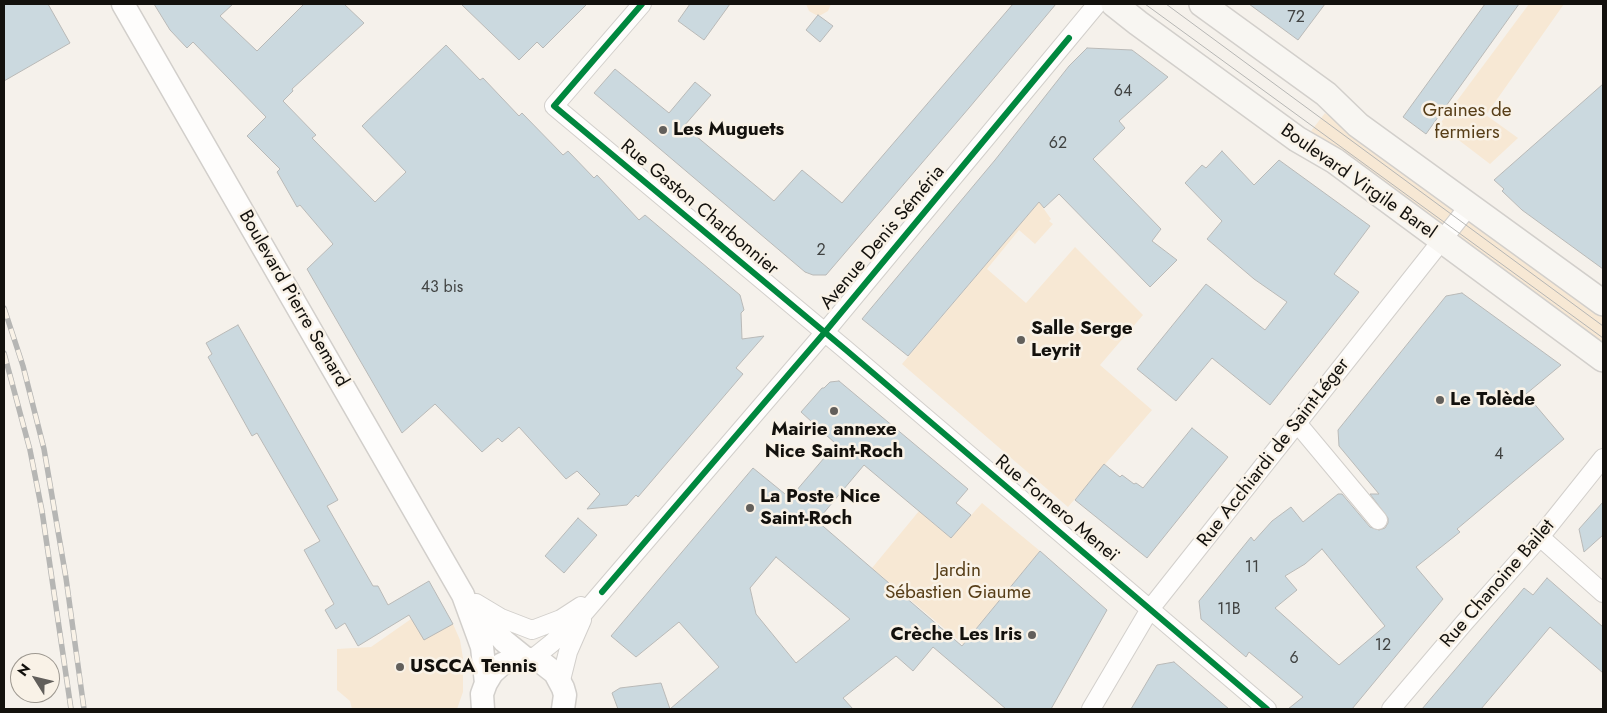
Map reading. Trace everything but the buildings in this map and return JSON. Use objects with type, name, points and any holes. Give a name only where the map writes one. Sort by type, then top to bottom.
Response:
[{"type":"main road","name":"Boulevard Virgile Barel","points":[[1114,4],[1307,146],[1328,157],[1603,359]]},
{"type":"main road","points":[[1202,4],[1326,94],[1358,125],[1603,303]]},
{"type":"street","name":"Boulevard Pierre Semard","points":[[123,4],[463,595],[482,647],[486,683],[482,694],[483,708]]},
{"type":"street","name":"Rue Gaston Charbonnier","points":[[642,4],[554,106],[825,332]]},
{"type":"street","name":"Avenue Denis Séméria","points":[[529,658],[552,643],[584,613],[825,332],[1097,4]]},
{"type":"street","name":"Rue Acchiardi de Saint-Léger","points":[[1091,709],[1150,609],[1469,206]]},
{"type":"street","name":"Rue Fornero Meneï","points":[[825,332],[1267,709]]},
{"type":"street","points":[[1297,423],[1378,520]]},
{"type":"street","name":"Rue Chanoine Bailet","points":[[1391,709],[1540,537],[1603,458]]},
{"type":"street","points":[[1540,537],[1603,592]]},
{"type":"street","name":"Avenue Denis Séméria","points":[[463,595],[501,618],[532,630],[561,619],[602,592]]},
{"type":"street","name":"Boulevard Pierre Semard","points":[[463,595],[504,640],[529,658],[549,666],[560,680]]},
{"type":"street","name":"Avenue Denis Séméria","points":[[560,680],[568,652],[584,613]]},
{"type":"street","points":[[486,683],[492,672],[502,664],[513,660],[529,658]]},
{"type":"street","points":[[560,680],[566,707]]},
{"type":"green space","points":[[806,4],[831,4],[828,11],[821,15],[816,15],[809,11]]},
{"type":"green space","name":"Graines de fermiers","points":[[1529,4],[1564,4],[1486,115],[1518,138],[1490,164],[1439,125]]},
{"type":"green space","points":[[1325,113],[1603,316],[1603,345],[1311,131]]},
{"type":"green space","name":"Salle Serge Leyrit","points":[[1039,202],[1051,219],[1049,221],[1053,224],[1035,244],[1019,230],[987,269],[1026,303],[1075,247],[1143,315],[1100,365],[1152,410],[1068,507],[902,364]]},
{"type":"green space","name":"Jardin Sébastien Giaume","points":[[982,503],[1040,551],[963,644],[872,568],[919,511],[951,538]]},
{"type":"green space","name":"USCCA Tennis","points":[[411,619],[453,624],[460,640],[463,658],[463,692],[457,709],[352,709],[350,701],[337,690],[337,649],[371,647]]},
{"type":"tram line","points":[[1145,4],[1603,338]]},
{"type":"tram line","points":[[1166,4],[1603,326]]},
{"type":"railway","points":[[4,308],[23,366],[44,449],[66,578],[84,709]]},
{"type":"railway","points":[[4,353],[30,450],[42,511],[71,709]]},
{"type":"cycle path","points":[[642,4],[554,106],[846,350],[1267,709]]},
{"type":"cycle path","points":[[602,592],[825,332],[1069,38]]},
{"type":"place","name":"Les Muguets","points":[[663,130]]},
{"type":"place","name":"Salle Serge Leyrit","points":[[1021,340]]},
{"type":"place","name":"Le Tolède","points":[[1440,400]]},
{"type":"place","name":"Mairie annexe Nice Saint-Roch","points":[[834,411]]},
{"type":"place","name":"La Poste Nice Saint-Roch","points":[[750,508]]},
{"type":"place","name":"Crèche Les Iris","points":[[1032,635]]},
{"type":"place","name":"USCCA Tennis","points":[[400,667]]}]
